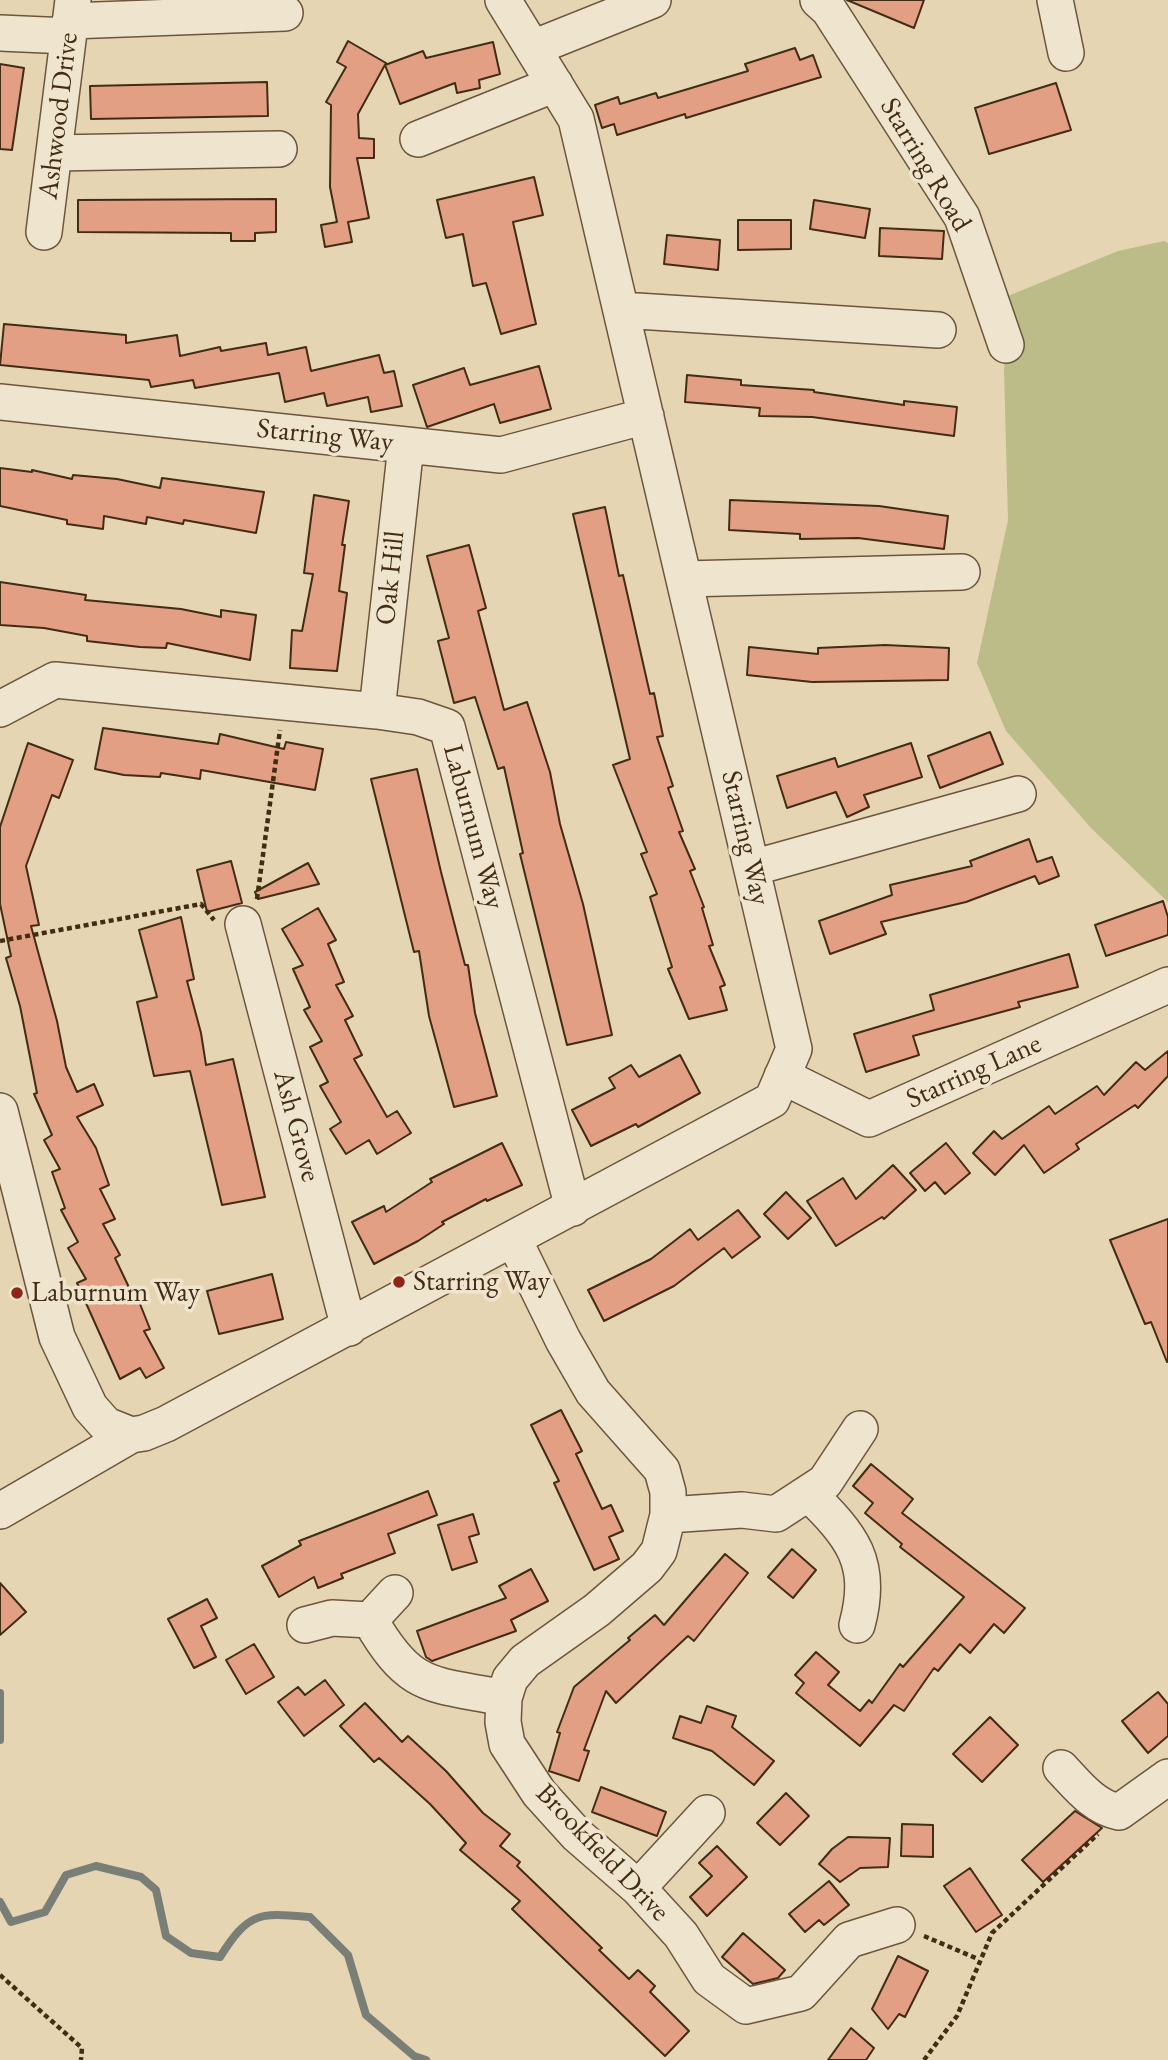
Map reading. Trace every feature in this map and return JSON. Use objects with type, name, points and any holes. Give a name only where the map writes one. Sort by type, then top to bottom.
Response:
[{"type":"street","name":"Starring Way","points":[[0,1511],[131,1435],[166,1424],[772,1100],[794,1049],[576,119],[503,0]]},
{"type":"street","points":[[533,48],[653,0]]},
{"type":"street","name":"Starring Road","points":[[818,0],[829,10],[962,217],[1006,345]]},
{"type":"street","points":[[1055,0],[1066,53]]},
{"type":"street","points":[[0,33],[71,19],[285,13]]},
{"type":"street","name":"Ashwood Drive","points":[[44,232],[71,19]]},
{"type":"street","points":[[418,139],[555,84]]},
{"type":"street","points":[[54,153],[279,149]]},
{"type":"street","points":[[621,310],[938,330]]},
{"type":"street","name":"Starring Way","points":[[0,402],[501,455],[646,416]]},
{"type":"street","name":"Oak Hill","points":[[377,711],[406,444]]},
{"type":"street","points":[[684,579],[962,572]]},
{"type":"street","name":"Laburnum Way","points":[[0,709],[55,680],[377,711],[418,716],[447,727],[573,1208]]},
{"type":"street","points":[[752,868],[1018,794]]},
{"type":"street","name":"Ash Grove","points":[[243,924],[349,1328]]},
{"type":"street","name":"Starring Lane","points":[[782,1076],[869,1119],[1168,985]]},
{"type":"street","points":[[0,1111],[6,1164],[57,1337],[98,1418],[116,1430],[131,1435]]},
{"type":"street","name":"Brookfield Drive","points":[[513,1240],[593,1392],[612,1417],[662,1470],[668,1492],[668,1515],[659,1551],[647,1567],[597,1609],[526,1661],[510,1679],[504,1698],[503,1722],[507,1744],[539,1793],[577,1835],[638,1888],[681,1935],[709,1979],[746,2006],[801,1993],[849,1940],[897,1925]]},
{"type":"street","points":[[668,1515],[742,1510],[776,1514],[825,1482],[860,1429]]},
{"type":"street","points":[[808,1493],[843,1528],[859,1558],[865,1596],[857,1625]]},
{"type":"street","points":[[370,1620],[395,1593]]},
{"type":"street","points":[[305,1625],[332,1618],[370,1620]]},
{"type":"street","points":[[370,1620],[393,1657],[410,1674],[424,1682],[504,1698]]},
{"type":"street","points":[[1061,1768],[1088,1796],[1105,1809],[1116,1812],[1126,1810],[1168,1777]]},
{"type":"street","points":[[638,1888],[707,1812]]},
{"type":"path","points":[[0,941],[201,904],[222,930],[243,924],[255,910],[284,702]]},
{"type":"path","points":[[924,2060],[957,2016],[978,1959],[992,1933],[1115,1818],[1116,1812]]},
{"type":"path","points":[[897,1925],[978,1959]]},
{"type":"path","points":[[0,1975],[82,2048],[81,2060]]},
{"type":"green space","points":[[1164,241],[1168,243],[1168,902],[1091,828],[1006,731],[977,663],[1008,520],[1004,371],[1008,296],[1118,251]]},
{"type":"building","points":[[847,0],[924,0],[914,28]]},
{"type":"building","points":[[348,41],[386,63],[358,114],[359,138],[374,139],[374,158],[357,158],[369,218],[348,222],[352,242],[325,247],[321,225],[337,222],[330,187],[331,105],[326,102],[346,67],[337,62]]},
{"type":"building","points":[[493,42],[500,74],[479,80],[480,88],[457,93],[455,83],[400,104],[385,65],[423,51],[426,58]]},
{"type":"building","points":[[795,48],[800,60],[813,55],[821,77],[686,118],[685,114],[617,135],[614,124],[602,128],[595,105],[618,97],[620,104],[656,93],[658,98],[748,71],[745,64]]},
{"type":"building","points":[[0,64],[24,68],[12,150],[0,149]]},
{"type":"building","points":[[267,82],[268,116],[91,119],[90,86]]},
{"type":"building","points":[[1056,83],[1071,130],[989,154],[975,108]]},
{"type":"building","points":[[534,177],[543,215],[513,222],[536,324],[501,334],[486,283],[473,286],[463,234],[446,238],[437,200]]},
{"type":"building","points":[[276,199],[276,232],[255,233],[255,241],[231,241],[231,233],[78,232],[78,200]]},
{"type":"building","points":[[814,200],[870,209],[865,238],[810,229]]},
{"type":"building","points":[[738,220],[791,220],[791,249],[738,250]]},
{"type":"building","points":[[880,228],[944,231],[942,259],[879,256]]},
{"type":"building","points":[[667,235],[720,240],[718,270],[664,264]]},
{"type":"building","points":[[4,324],[126,335],[126,343],[177,335],[180,356],[220,347],[221,351],[266,343],[268,355],[306,347],[311,371],[379,355],[384,373],[394,371],[402,406],[371,412],[368,397],[327,406],[324,393],[285,402],[279,373],[195,388],[193,380],[151,387],[149,380],[0,365]]},
{"type":"building","points":[[539,366],[551,409],[500,423],[494,404],[427,427],[413,385],[464,368],[470,385]]},
{"type":"building","points":[[687,375],[741,380],[741,385],[814,390],[904,405],[904,401],[957,407],[954,436],[812,417],[759,416],[760,408],[685,402]]},
{"type":"building","points":[[0,468],[32,470],[72,479],[73,475],[117,479],[160,488],[162,478],[264,492],[256,533],[184,520],[183,524],[147,517],[146,524],[104,516],[103,529],[67,524],[67,520],[0,506]]},
{"type":"building","points":[[314,495],[349,501],[339,591],[347,593],[337,671],[290,668],[292,630],[302,631],[313,574],[304,573]]},
{"type":"building","points":[[730,500],[879,506],[948,516],[944,549],[858,538],[800,539],[800,534],[729,530]]},
{"type":"building","points":[[605,507],[619,576],[623,575],[650,694],[654,693],[663,736],[657,737],[673,786],[668,788],[683,831],[679,832],[695,869],[690,871],[704,907],[702,908],[713,945],[709,946],[725,985],[720,987],[727,1010],[689,1019],[668,969],[672,967],[650,897],[657,894],[641,854],[647,852],[613,765],[630,759],[573,514]]},
{"type":"building","points":[[469,545],[486,608],[478,611],[504,710],[527,702],[550,772],[560,824],[583,904],[612,1035],[567,1045],[520,854],[523,853],[504,767],[498,769],[475,697],[454,703],[438,641],[449,638],[427,556]]},
{"type":"building","points":[[0,582],[86,595],[85,600],[181,609],[221,617],[221,610],[256,615],[250,660],[167,643],[166,648],[140,647],[87,641],[87,636],[44,628],[0,625]]},
{"type":"building","points":[[885,645],[949,648],[948,680],[812,682],[747,675],[749,647],[818,654],[818,648]]},
{"type":"building","points":[[103,728],[218,744],[220,734],[284,749],[286,742],[323,749],[315,790],[201,770],[200,779],[161,773],[160,777],[124,775],[95,769]]},
{"type":"building","points":[[990,732],[1003,764],[940,788],[928,756]]},
{"type":"building","points":[[28,743],[73,760],[59,798],[52,795],[26,866],[39,925],[31,926],[57,1021],[66,1067],[77,1092],[94,1084],[103,1105],[77,1117],[96,1148],[109,1185],[100,1189],[115,1219],[103,1224],[120,1255],[115,1258],[135,1300],[138,1299],[150,1329],[144,1331],[164,1368],[146,1378],[140,1368],[120,1379],[77,1283],[86,1279],[68,1248],[78,1242],[61,1210],[65,1208],[52,1172],[60,1169],[44,1140],[52,1135],[34,1094],[37,1093],[20,1006],[6,958],[11,956],[0,904],[0,827]]},
{"type":"building","points":[[911,743],[922,777],[864,795],[869,807],[847,817],[836,792],[787,808],[777,776],[835,758],[838,767]]},
{"type":"building","points":[[417,769],[465,965],[468,965],[475,1013],[497,1096],[454,1107],[429,1016],[419,951],[414,952],[371,779]]},
{"type":"building","points":[[1029,839],[1037,862],[1052,857],[1059,876],[1039,884],[1035,876],[966,902],[881,922],[886,934],[830,954],[819,921],[892,895],[890,885],[972,866],[970,861]]},
{"type":"building","points":[[231,861],[242,903],[207,912],[197,870]]},
{"type":"building","points":[[308,863],[319,884],[258,899],[255,892]]},
{"type":"building","points":[[1163,901],[1168,917],[1168,935],[1106,956],[1095,925]]},
{"type":"building","points":[[318,908],[336,940],[328,944],[344,982],[336,985],[353,1016],[345,1020],[362,1055],[354,1059],[387,1117],[397,1111],[411,1133],[377,1154],[369,1140],[346,1154],[330,1129],[341,1122],[320,1086],[328,1082],[310,1047],[322,1041],[304,1010],[310,1007],[293,969],[303,965],[282,929]]},
{"type":"building","points":[[181,917],[194,979],[187,981],[201,1033],[206,1065],[233,1059],[265,1197],[222,1205],[190,1071],[154,1076],[137,1002],[157,997],[139,930]]},
{"type":"building","points":[[1069,954],[1078,987],[1018,1002],[1020,1007],[913,1036],[919,1055],[866,1072],[854,1034],[934,1010],[930,995]]},
{"type":"building","points":[[1168,1051],[1168,1076],[1138,1108],[1135,1105],[1076,1144],[1079,1149],[1044,1173],[1024,1145],[995,1175],[973,1153],[994,1131],[1002,1139],[1049,1106],[1055,1114],[1097,1086],[1104,1095],[1136,1062],[1145,1070]]},
{"type":"building","points":[[680,1055],[700,1093],[638,1127],[636,1124],[591,1146],[572,1110],[615,1088],[609,1078],[631,1065],[639,1077]]},
{"type":"building","points":[[502,1143],[522,1185],[487,1201],[486,1199],[442,1222],[444,1224],[418,1241],[374,1264],[352,1222],[384,1206],[386,1212],[432,1182],[430,1179]]},
{"type":"building","points":[[946,1143],[970,1173],[945,1194],[935,1182],[925,1191],[910,1173]]},
{"type":"building","points":[[893,1165],[916,1190],[884,1219],[882,1217],[836,1246],[807,1201],[843,1178],[856,1199]]},
{"type":"building","points":[[786,1192],[811,1218],[788,1239],[764,1214]]},
{"type":"building","points":[[738,1210],[760,1237],[732,1258],[724,1248],[674,1286],[604,1321],[588,1290],[651,1259],[690,1229],[698,1240]]},
{"type":"building","points":[[1168,1219],[1167,1362],[1151,1322],[1145,1324],[1110,1240]]},
{"type":"building","points":[[272,1274],[283,1319],[219,1334],[207,1291]]},
{"type":"building","points":[[561,1410],[582,1451],[576,1454],[602,1509],[611,1505],[623,1531],[609,1537],[619,1559],[594,1570],[554,1483],[559,1481],[531,1425]]},
{"type":"building","points":[[871,1464],[913,1499],[902,1513],[1025,1608],[1004,1633],[994,1624],[970,1653],[960,1644],[938,1671],[934,1668],[904,1711],[894,1705],[860,1746],[796,1693],[804,1683],[795,1675],[816,1652],[839,1672],[828,1685],[860,1711],[869,1700],[872,1703],[900,1664],[903,1667],[964,1597],[900,1547],[902,1544],[865,1513],[873,1503],[853,1486]]},
{"type":"building","points":[[428,1491],[437,1515],[388,1534],[395,1553],[341,1574],[343,1578],[318,1588],[314,1577],[279,1597],[262,1566],[301,1545],[299,1541]]},
{"type":"building","points":[[473,1514],[479,1534],[469,1537],[477,1562],[452,1570],[438,1525]]},
{"type":"building","points":[[792,1549],[816,1570],[793,1598],[768,1577]]},
{"type":"building","points":[[725,1554],[748,1573],[694,1641],[688,1636],[616,1703],[606,1691],[584,1750],[589,1751],[579,1781],[549,1771],[560,1733],[557,1732],[574,1687],[655,1615],[664,1625]]},
{"type":"building","points":[[531,1569],[548,1601],[511,1620],[516,1631],[432,1661],[426,1657],[417,1631],[506,1598],[499,1586]]},
{"type":"building","points":[[0,1583],[26,1612],[0,1635]]},
{"type":"building","points":[[207,1599],[217,1618],[201,1626],[216,1657],[194,1668],[168,1619]]},
{"type":"building","points":[[254,1644],[274,1677],[246,1694],[226,1660]]},
{"type":"building","points":[[325,1680],[344,1705],[304,1736],[278,1702],[298,1687],[305,1695]]},
{"type":"building","points":[[1158,1692],[1168,1704],[1168,1736],[1148,1753],[1122,1721]]},
{"type":"building","points":[[365,1703],[402,1742],[408,1736],[446,1771],[483,1813],[510,1834],[500,1846],[520,1862],[517,1866],[602,1948],[599,1950],[629,1979],[638,1970],[655,1986],[650,1992],[689,2031],[665,2056],[512,1909],[520,1901],[460,1850],[466,1843],[430,1804],[379,1758],[374,1762],[340,1726]]},
{"type":"building","points":[[707,1706],[736,1716],[732,1727],[774,1761],[754,1785],[712,1751],[673,1738],[680,1716],[701,1723]]},
{"type":"building","points":[[990,1717],[1018,1745],[982,1782],[953,1754]]},
{"type":"building","points":[[601,1787],[666,1812],[657,1836],[592,1812]]},
{"type":"building","points":[[786,1793],[809,1816],[780,1845],[757,1823]]},
{"type":"building","points":[[1075,1811],[1102,1828],[1043,1882],[1022,1860]]},
{"type":"building","points":[[902,1824],[933,1825],[933,1857],[901,1856]]},
{"type":"building","points":[[848,1837],[890,1838],[888,1867],[860,1868],[840,1882],[819,1864],[832,1849]]},
{"type":"building","points":[[717,1846],[747,1877],[707,1916],[690,1897],[712,1876],[699,1863]]},
{"type":"building","points":[[970,1868],[1002,1915],[976,1932],[944,1886]]},
{"type":"building","points":[[829,1881],[849,1905],[824,1925],[819,1920],[805,1932],[789,1914]]},
{"type":"building","points":[[743,1933],[785,1970],[778,1978],[753,1984],[722,1957]]},
{"type":"building","points":[[898,1956],[928,1971],[905,2017],[899,2014],[888,2029],[872,2009]]},
{"type":"building","points":[[851,2028],[874,2048],[866,2060],[828,2060]]},
{"type":"waterway","points":[[0,1693],[0,1740]]},
{"type":"waterway","points":[[0,1902],[11,1922],[45,1912],[66,1875],[96,1866],[141,1877],[156,1890],[166,1936],[191,1953],[220,1957],[239,1931],[257,1918],[278,1915],[310,1917],[348,1955],[366,2015],[414,2056],[426,2060]]},
{"type":"place","name":"Starring Way","points":[[399,1282]]},
{"type":"place","name":"Laburnum Way","points":[[17,1293]]}]
